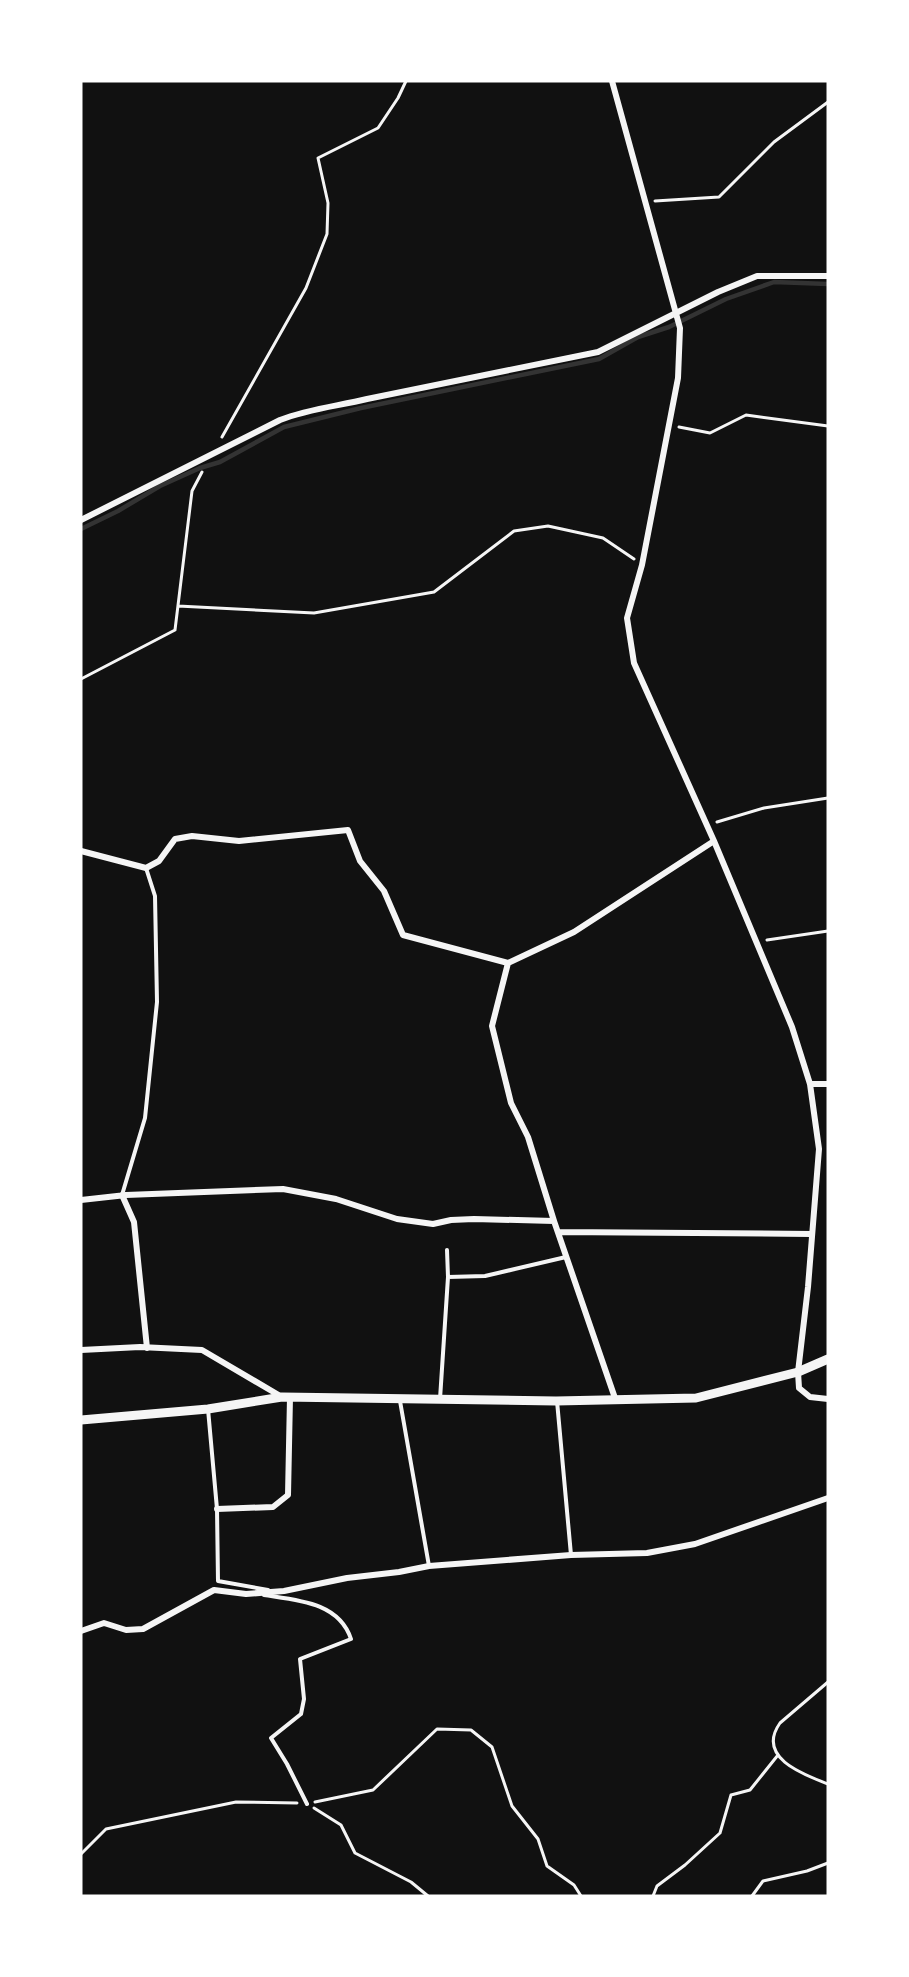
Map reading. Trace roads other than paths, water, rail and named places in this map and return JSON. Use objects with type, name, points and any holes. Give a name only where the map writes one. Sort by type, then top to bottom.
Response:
[{"type":"main road","points":[[81,1419],[208,1409],[286,1397],[556,1401],[696,1398],[798,1372],[828,1359]]},
{"type":"street","points":[[612,81],[680,328],[678,378],[642,565],[627,618],[634,663],[714,841],[792,1027],[810,1084],[819,1149],[798,1372],[799,1388],[810,1397],[828,1399]]},
{"type":"street","points":[[81,520],[279,420],[301,412],[332,408],[598,352],[718,292],[757,276],[828,276]]},
{"type":"street","points":[[81,850],[146,868],[159,861],[175,839],[192,836],[238,841],[348,830],[360,861],[384,891],[403,935],[508,963],[574,932],[714,841]]},
{"type":"street","points":[[508,963],[492,1026],[511,1103],[528,1137],[554,1221],[616,1401]]},
{"type":"street","points":[[810,1084],[828,1084]]},
{"type":"street","points":[[81,1200],[284,1189],[336,1198],[397,1219],[433,1224],[474,1219],[554,1221]]},
{"type":"street","points":[[122,1196],[134,1222],[147,1348]]},
{"type":"street","points":[[558,1232],[812,1234]]},
{"type":"street","points":[[81,1350],[147,1348],[202,1350],[286,1397],[288,1495],[273,1507],[217,1509]]},
{"type":"street","points":[[81,1631],[104,1623],[126,1630],[143,1629],[214,1590],[274,1592],[429,1566],[571,1555],[647,1554],[695,1544],[828,1498]]},
{"type":"lane","points":[[122,1196],[146,1118],[157,1002],[155,896],[146,868]]},
{"type":"lane","points":[[440,1400],[448,1277],[447,1250]]},
{"type":"lane","points":[[448,1277],[485,1276],[566,1257]]},
{"type":"lane","points":[[400,1399],[429,1566]]},
{"type":"lane","points":[[556,1401],[571,1555]]},
{"type":"lane","points":[[208,1409],[217,1509],[218,1581],[274,1592]]},
{"type":"lane","points":[[254,1593],[317,1604],[347,1626],[351,1639],[300,1659],[304,1699],[301,1714],[271,1738],[307,1804]]},
{"type":"waterway","points":[[81,529],[118,511],[160,486],[200,468],[220,462],[284,427],[361,408],[599,359],[638,337],[669,327],[726,299],[774,282],[828,284]]}]
